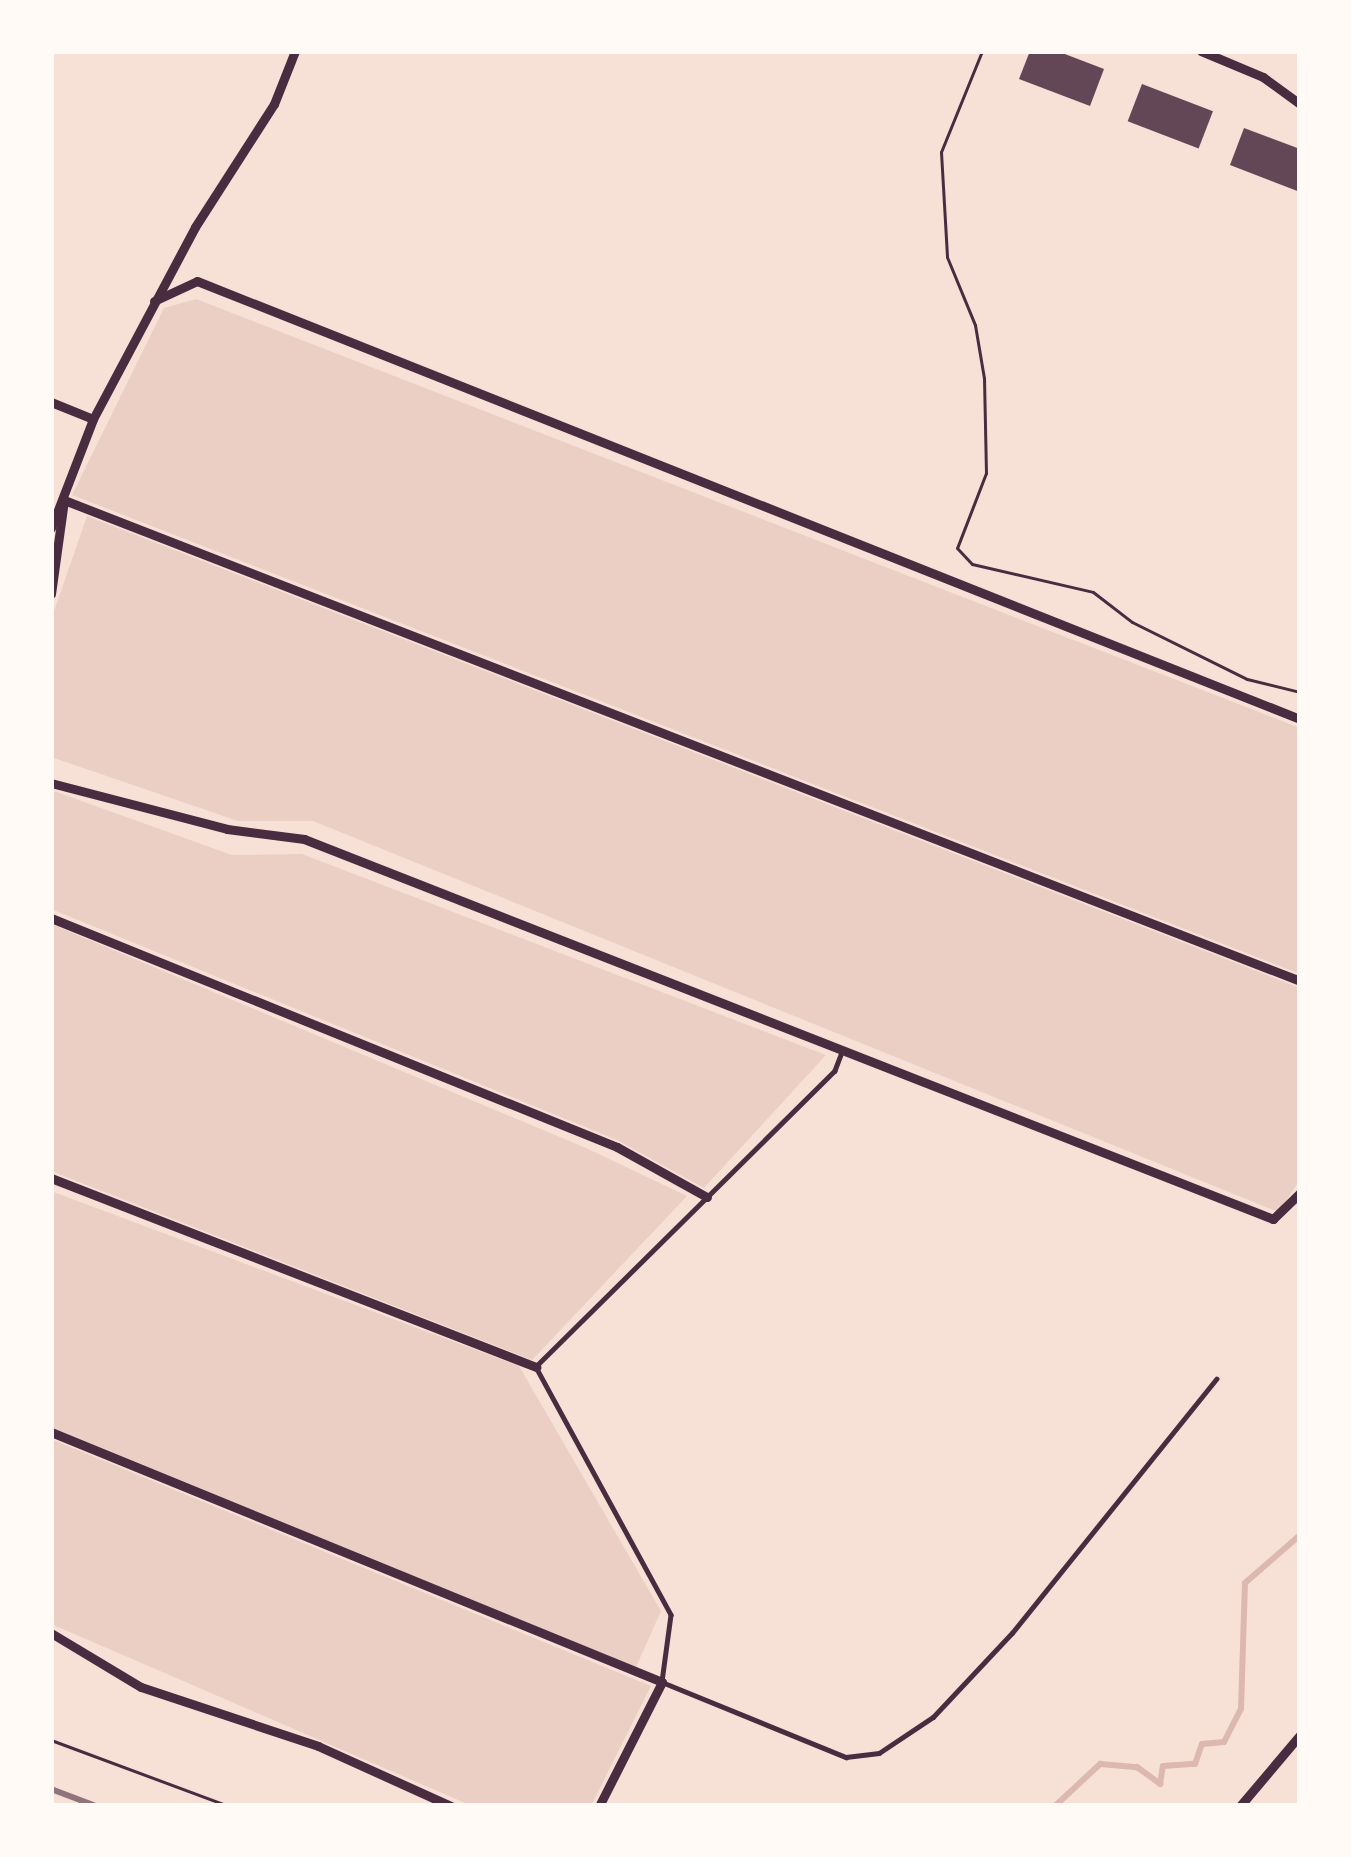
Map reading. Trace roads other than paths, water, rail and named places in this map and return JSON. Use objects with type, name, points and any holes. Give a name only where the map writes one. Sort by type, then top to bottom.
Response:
[{"type":"street","points":[[51,528],[93,419],[154,301],[274,104],[295,51]]},
{"type":"street","points":[[1201,51],[1263,77],[1300,104]]},
{"type":"street","points":[[154,301],[197,281],[1300,719]]},
{"type":"street","points":[[51,402],[93,419]]},
{"type":"street","points":[[51,594],[64,500]]},
{"type":"street","points":[[64,500],[1300,981]]},
{"type":"street","points":[[51,783],[227,829],[304,839],[842,1055],[1273,1219],[1300,1192]]},
{"type":"street","points":[[51,918],[616,1147],[707,1197]]},
{"type":"street","points":[[51,1178],[536,1367]]},
{"type":"street","points":[[51,1432],[662,1682],[599,1806]]},
{"type":"street","points":[[51,1634],[141,1688],[318,1746],[452,1806]]},
{"type":"street","points":[[1240,1806],[1300,1735]]},
{"type":"lane","points":[[842,1055],[536,1367],[670,1615],[662,1682],[847,1757],[879,1753],[934,1717],[1012,1633],[1216,1379]]},
{"type":"waterway","points":[[1055,1806],[1100,1764],[1137,1767],[1160,1784],[1163,1766],[1195,1764],[1202,1744],[1224,1742],[1241,1709],[1245,1583],[1300,1535]]},
{"type":"railway","points":[[51,1789],[96,1806]]}]
